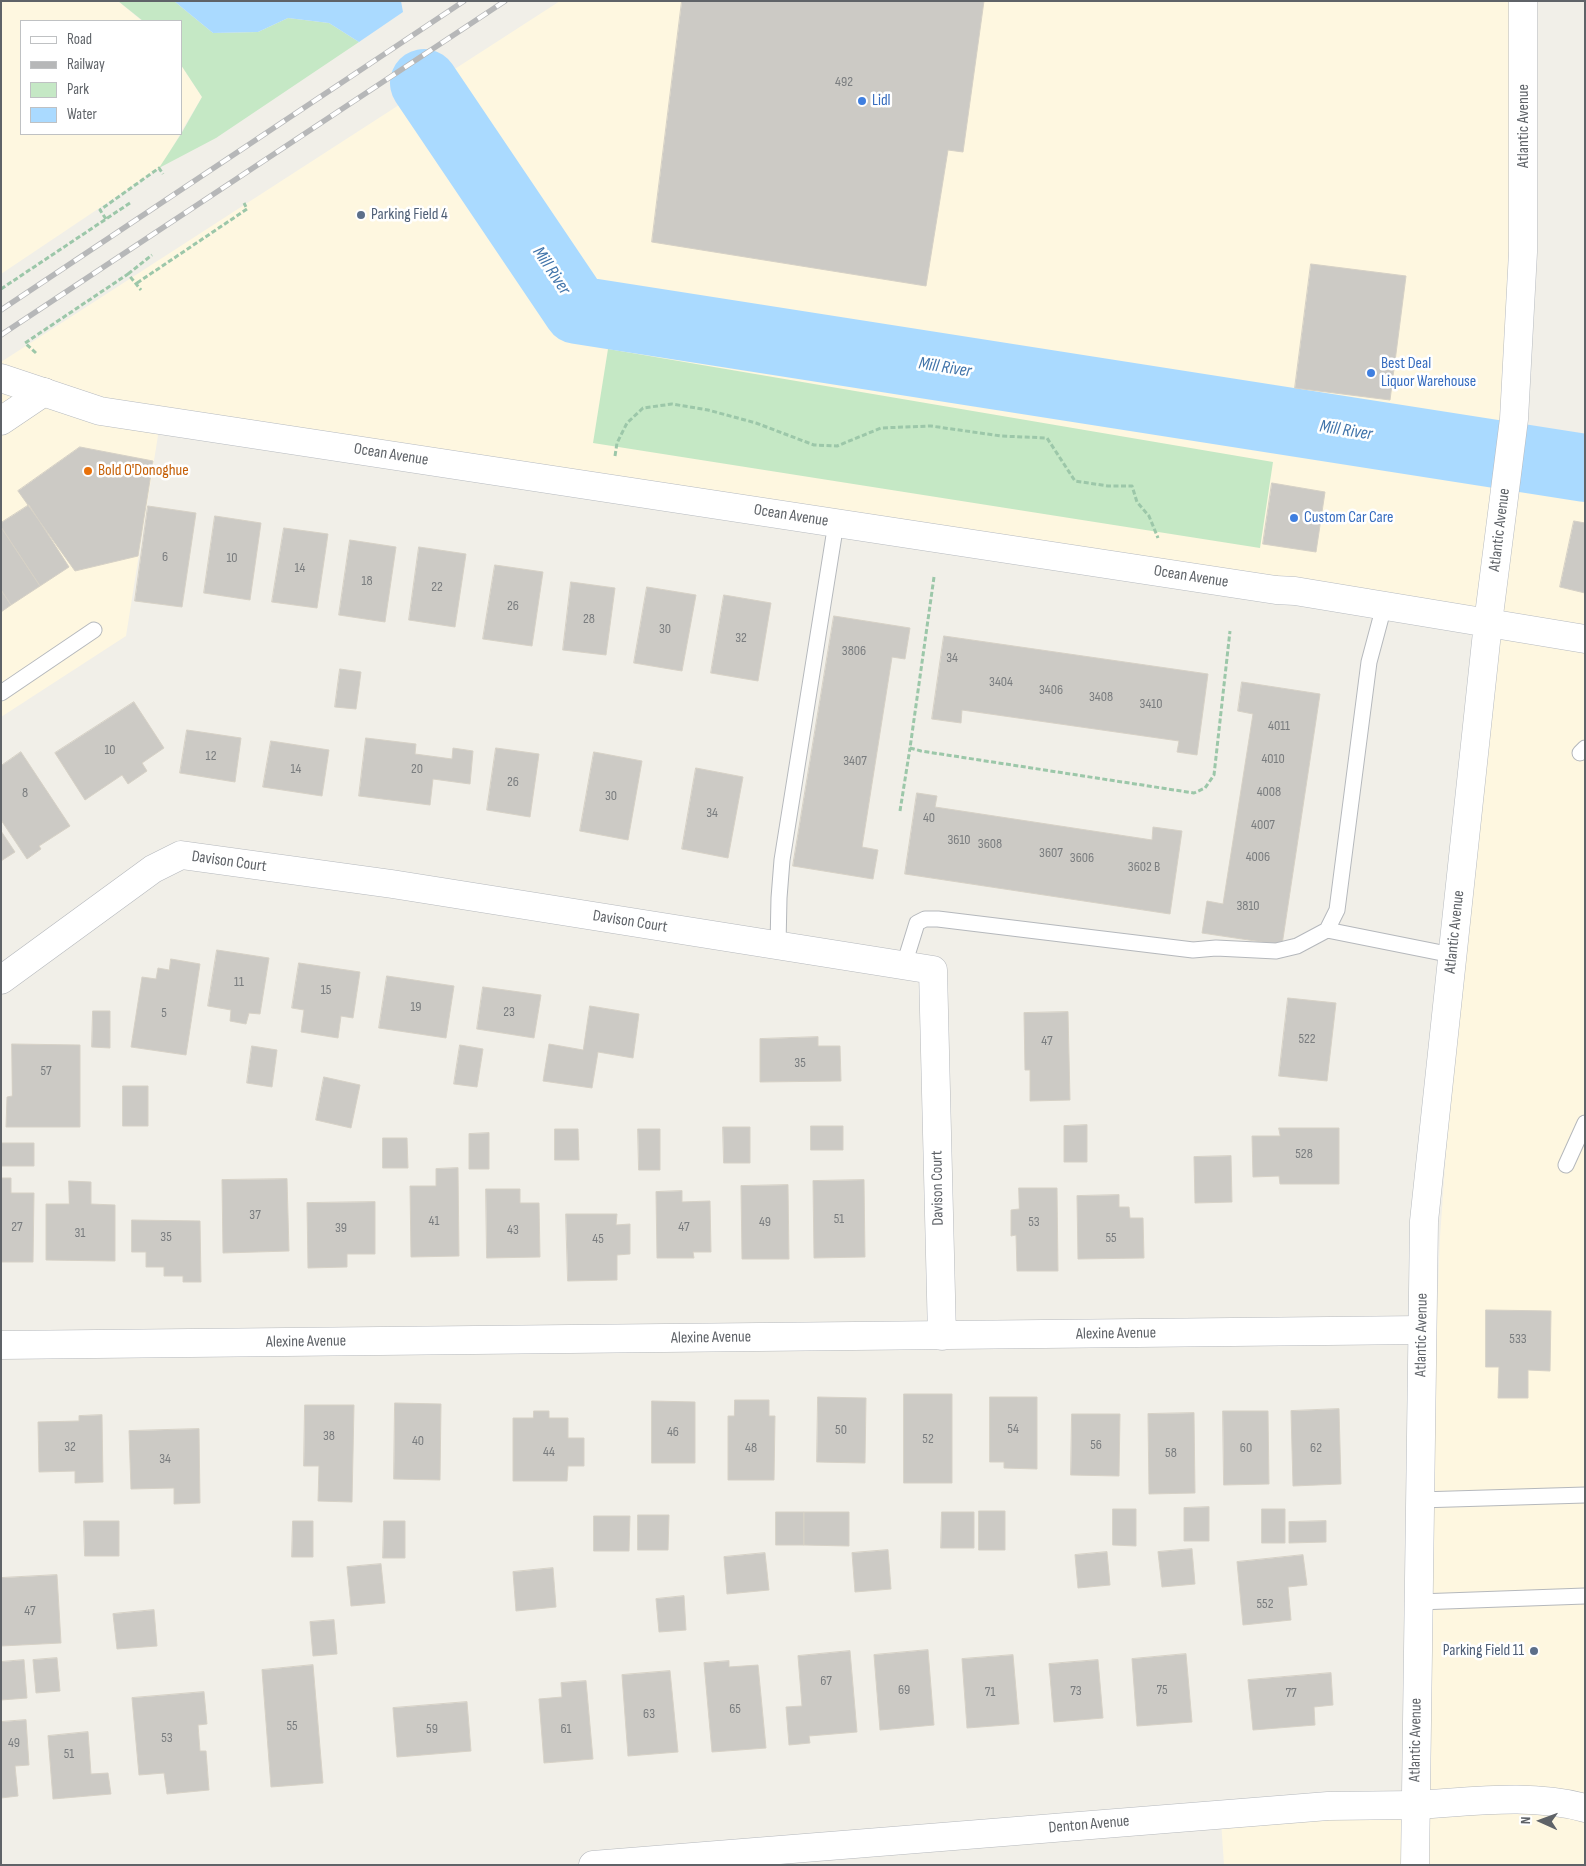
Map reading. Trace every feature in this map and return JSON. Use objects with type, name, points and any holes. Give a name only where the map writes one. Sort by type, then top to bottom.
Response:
[{"type":"street","name":"Atlantic Avenue","points":[[1415,1865],[1424,1221],[1488,623],[1514,419],[1523,252],[1523,1]]},
{"type":"street","name":"Ocean Avenue","points":[[1,378],[100,411],[1384,606],[1585,639]]},
{"type":"street","points":[[1,421],[44,392]]},
{"type":"street","name":"Davison Court","points":[[1,980],[153,869],[181,855],[392,884],[933,970],[942,1336]]},
{"type":"street","name":"Alexine Avenue","points":[[1,1345],[1422,1330]]},
{"type":"street","name":"Denton Avenue","points":[[592,1865],[1319,1806],[1415,1805],[1512,1799],[1567,1803],[1585,1808]]},
{"type":"lane","points":[[778,945],[782,860],[836,523]]},
{"type":"lane","points":[[904,965],[917,923],[925,919],[1193,950],[1216,948],[1276,951],[1297,946],[1327,930],[1337,910],[1369,662],[1384,606]]},
{"type":"lane","points":[[1,693],[94,630]]},
{"type":"lane","points":[[1327,930],[1452,955]]},
{"type":"lane","points":[[1566,1165],[1585,1123]]},
{"type":"lane","points":[[1419,1500],[1585,1495]]},
{"type":"lane","points":[[1418,1602],[1585,1596]]},
{"type":"path","points":[[106,219],[100,210],[159,168],[163,174]]},
{"type":"path","points":[[1,289],[130,203]]},
{"type":"path","points":[[136,283],[247,209],[244,203]]},
{"type":"path","points":[[44,392],[48,365],[26,342],[128,274],[152,255]]},
{"type":"path","points":[[128,274],[141,290]]},
{"type":"path","points":[[608,488],[617,443],[627,423],[643,408],[672,404],[708,410],[756,423],[814,445],[837,446],[881,428],[931,426],[1001,436],[1047,438],[1075,481],[1108,486],[1132,486],[1137,502],[1149,516],[1158,535],[1154,571]]},
{"type":"path","points":[[900,811],[934,577]]},
{"type":"path","points":[[910,748],[1194,793],[1205,788],[1214,775],[1230,631]]},
{"type":"shaded area","points":[[1,1],[118,1],[141,20],[20,20],[20,135],[179,135],[162,166],[1,274]]},
{"type":"shaded area","points":[[560,1],[1518,1],[1504,454],[1568,464],[1564,488],[1585,491],[1585,1865],[1224,1865],[1221,1820],[1418,1794],[1440,1237],[1484,616],[160,423],[126,636],[1,717],[1,362]]},
{"type":"shaded area","points":[[182,67],[202,97],[182,130]]},
{"type":"green space","points":[[118,1],[174,1],[213,33],[258,32],[288,18],[329,23],[359,42],[216,138],[159,168],[182,135],[202,97],[182,67],[182,20],[142,20]]},
{"type":"green space","points":[[608,349],[1273,462],[1260,548],[593,443]]},
{"type":"water","points":[[174,1],[401,1],[403,12],[359,42],[329,23],[288,18],[258,32],[213,33]]},
{"type":"water","points":[[1571,442],[1585,444],[1585,491],[1564,488]]},
{"type":"building","points":[[682,1],[984,1],[963,152],[948,150],[926,286],[652,242]]},
{"type":"building","points":[[1311,264],[1406,276],[1390,400],[1295,388]]},
{"type":"building","points":[[80,447],[153,461],[138,556],[75,571],[18,491]]},
{"type":"building","name":"Custom Car Care","points":[[1272,483],[1325,492],[1316,552],[1263,544]]},
{"type":"building","points":[[29,505],[69,567],[40,586],[1,527],[1,523]]},
{"type":"building","points":[[148,506],[196,513],[182,607],[135,601]]},
{"type":"building","points":[[215,516],[261,523],[250,600],[204,593]]},
{"type":"building","points":[[1574,521],[1585,523],[1585,593],[1560,587]]},
{"type":"building","points":[[1,527],[40,586],[11,605],[1,590]]},
{"type":"building","points":[[284,528],[328,534],[317,608],[272,602]]},
{"type":"building","points":[[350,540],[396,547],[385,622],[339,615]]},
{"type":"building","points":[[419,547],[466,554],[455,627],[409,620]]},
{"type":"building","points":[[495,565],[543,572],[532,646],[483,639]]},
{"type":"building","points":[[571,582],[615,588],[606,655],[563,650]]},
{"type":"building","points":[[647,587],[696,595],[682,671],[634,663]]},
{"type":"building","points":[[1,590],[11,605],[1,612]]},
{"type":"building","points":[[724,595],[771,603],[758,681],[711,673]]},
{"type":"building","points":[[834,616],[910,628],[905,659],[892,657],[862,847],[878,850],[873,879],[793,866]]},
{"type":"building","points":[[944,636],[1208,674],[1197,755],[1177,752],[1179,741],[962,710],[961,723],[932,719]]},
{"type":"building","points":[[340,669],[361,672],[356,709],[335,707]]},
{"type":"building","points":[[1242,682],[1320,694],[1282,945],[1202,933],[1207,901],[1223,904],[1253,714],[1238,711]]},
{"type":"building","points":[[134,702],[164,748],[142,763],[147,771],[128,784],[122,775],[85,800],[55,753]]},
{"type":"building","points":[[187,730],[241,738],[235,782],[180,773]]},
{"type":"building","points":[[366,738],[416,744],[415,754],[452,759],[453,748],[473,751],[470,784],[433,779],[430,805],[359,796]]},
{"type":"building","points":[[271,741],[329,750],[322,796],[263,787]]},
{"type":"building","points":[[496,748],[539,754],[530,817],[487,810]]},
{"type":"building","points":[[21,752],[70,826],[39,846],[41,849],[27,859],[1,820],[1,766]]},
{"type":"building","points":[[594,752],[642,761],[628,840],[580,831]]},
{"type":"building","points":[[696,768],[743,777],[728,858],[682,849]]},
{"type":"building","points":[[917,793],[937,796],[935,807],[1152,840],[1153,827],[1182,831],[1170,914],[905,874]]},
{"type":"building","points":[[1,831],[15,852],[1,861]]},
{"type":"building","points":[[217,950],[269,958],[260,1014],[249,1013],[246,1024],[230,1021],[231,1010],[208,1006]]},
{"type":"building","points":[[171,959],[200,964],[186,1055],[131,1047],[142,977],[156,979],[158,968],[169,970]]},
{"type":"building","points":[[299,963],[360,972],[353,1018],[341,1016],[338,1038],[301,1032],[304,1010],[292,1008]]},
{"type":"building","points":[[387,976],[454,986],[446,1038],[379,1028]]},
{"type":"building","points":[[483,987],[541,995],[534,1038],[477,1029]]},
{"type":"building","points":[[1288,998],[1336,1003],[1327,1081],[1279,1076]]},
{"type":"building","points":[[590,1006],[639,1014],[633,1058],[598,1052],[592,1088],[543,1081],[549,1044],[583,1050]]},
{"type":"building","points":[[93,1011],[110,1011],[110,1048],[92,1047]]},
{"type":"building","points":[[1068,1012],[1070,1100],[1030,1101],[1030,1070],[1025,1070],[1024,1013]]},
{"type":"building","points":[[818,1037],[818,1046],[840,1046],[841,1081],[760,1082],[760,1039]]},
{"type":"building","points":[[12,1044],[80,1045],[80,1127],[6,1127],[7,1097],[12,1096]]},
{"type":"building","points":[[460,1045],[483,1049],[477,1087],[454,1084]]},
{"type":"building","points":[[252,1046],[277,1050],[272,1087],[247,1083]]},
{"type":"building","points":[[324,1077],[360,1085],[351,1128],[316,1120]]},
{"type":"building","points":[[123,1086],[148,1086],[148,1126],[123,1126]]},
{"type":"building","points":[[1087,1125],[1087,1162],[1064,1162],[1064,1126]]},
{"type":"building","points":[[811,1126],[843,1126],[843,1150],[811,1150]]},
{"type":"building","points":[[723,1127],[750,1127],[750,1163],[724,1163]]},
{"type":"building","points":[[1279,1128],[1339,1128],[1339,1184],[1280,1184],[1279,1176],[1253,1177],[1252,1136],[1280,1136]]},
{"type":"building","points":[[555,1129],[578,1129],[579,1160],[555,1160]]},
{"type":"building","points":[[638,1129],[660,1129],[660,1170],[639,1170]]},
{"type":"building","points":[[489,1133],[489,1169],[469,1169],[469,1134]]},
{"type":"building","points":[[383,1138],[407,1138],[408,1168],[383,1168]]},
{"type":"building","points":[[1,1143],[34,1143],[34,1166],[1,1166]]},
{"type":"building","points":[[1231,1156],[1232,1202],[1195,1203],[1194,1157]]},
{"type":"building","points":[[458,1168],[459,1256],[411,1257],[410,1186],[436,1186],[436,1169]]},
{"type":"building","points":[[1,1178],[11,1178],[11,1193],[34,1193],[33,1262],[1,1262]]},
{"type":"building","points":[[287,1179],[289,1251],[223,1253],[222,1180]]},
{"type":"building","points":[[864,1180],[865,1257],[814,1258],[813,1181]]},
{"type":"building","points":[[69,1181],[91,1182],[91,1204],[115,1205],[115,1261],[46,1260],[46,1204],[69,1204]]},
{"type":"building","points":[[788,1185],[789,1259],[742,1259],[741,1186]]},
{"type":"building","points":[[1019,1188],[1057,1188],[1058,1271],[1017,1271],[1016,1235],[1011,1236],[1011,1210],[1019,1209]]},
{"type":"building","points":[[486,1189],[520,1189],[520,1203],[539,1203],[540,1257],[487,1258]]},
{"type":"building","points":[[682,1191],[682,1202],[710,1201],[711,1252],[693,1252],[694,1258],[657,1258],[656,1192]]},
{"type":"building","points":[[1119,1195],[1119,1207],[1129,1207],[1130,1218],[1143,1218],[1144,1258],[1078,1259],[1077,1196]]},
{"type":"building","points":[[375,1202],[375,1254],[347,1254],[347,1267],[308,1268],[307,1203]]},
{"type":"building","points":[[566,1214],[617,1214],[616,1225],[630,1224],[630,1254],[617,1255],[617,1280],[568,1281]]},
{"type":"building","points":[[132,1220],[200,1221],[201,1282],[183,1282],[183,1276],[164,1276],[164,1267],[146,1267],[146,1252],[132,1252]]},
{"type":"building","points":[[1486,1310],[1551,1311],[1550,1371],[1528,1370],[1528,1398],[1498,1398],[1499,1367],[1486,1367]]},
{"type":"building","points":[[904,1394],[952,1394],[952,1483],[904,1483]]},
{"type":"building","points":[[818,1397],[866,1398],[865,1463],[817,1462]]},
{"type":"building","points":[[990,1397],[1037,1397],[1037,1469],[1004,1468],[1004,1462],[990,1462]]},
{"type":"building","points":[[735,1400],[769,1400],[769,1416],[775,1416],[774,1480],[728,1480],[728,1416],[734,1416]]},
{"type":"building","points":[[652,1401],[695,1402],[695,1463],[652,1463]]},
{"type":"building","points":[[395,1403],[441,1404],[440,1480],[394,1479]]},
{"type":"building","points":[[305,1405],[354,1405],[352,1502],[318,1501],[319,1466],[304,1466]]},
{"type":"building","points":[[1339,1409],[1341,1484],[1293,1486],[1291,1411]]},
{"type":"building","points":[[534,1411],[549,1411],[549,1418],[568,1418],[568,1438],[584,1438],[584,1466],[568,1466],[567,1481],[513,1481],[513,1418],[533,1418]]},
{"type":"building","points":[[1223,1411],[1268,1411],[1269,1484],[1224,1485]]},
{"type":"building","points":[[1194,1413],[1195,1493],[1149,1494],[1148,1414]]},
{"type":"building","points":[[1072,1414],[1120,1414],[1119,1476],[1071,1475]]},
{"type":"building","points":[[102,1415],[103,1482],[75,1483],[75,1471],[39,1472],[38,1422],[79,1421],[79,1416]]},
{"type":"building","points":[[199,1429],[200,1503],[174,1504],[174,1488],[131,1489],[129,1431]]},
{"type":"building","points":[[1209,1507],[1209,1541],[1184,1541],[1184,1508]]},
{"type":"building","points":[[1113,1509],[1136,1509],[1136,1546],[1113,1545]]},
{"type":"building","points":[[1262,1509],[1285,1509],[1285,1543],[1262,1543]]},
{"type":"building","points":[[979,1511],[1005,1511],[1005,1550],[979,1550]]},
{"type":"building","points":[[776,1512],[804,1512],[804,1545],[776,1545]]},
{"type":"building","points":[[804,1512],[849,1512],[849,1546],[804,1545]]},
{"type":"building","points":[[942,1512],[974,1512],[974,1548],[941,1548]]},
{"type":"building","points":[[638,1515],[669,1515],[668,1550],[638,1550]]},
{"type":"building","points":[[594,1516],[630,1516],[629,1551],[594,1551]]},
{"type":"building","points":[[84,1521],[119,1521],[119,1556],[85,1556]]},
{"type":"building","points":[[293,1521],[313,1521],[313,1557],[292,1557]]},
{"type":"building","points":[[384,1521],[405,1521],[405,1558],[383,1558]]},
{"type":"building","points":[[1326,1521],[1326,1542],[1289,1543],[1289,1522]]},
{"type":"building","points":[[1192,1549],[1195,1584],[1162,1587],[1158,1552]]},
{"type":"building","points":[[888,1550],[891,1589],[855,1592],[852,1553]]},
{"type":"building","points":[[1107,1552],[1110,1585],[1078,1588],[1075,1555]]},
{"type":"building","points":[[765,1553],[769,1590],[727,1594],[724,1557]]},
{"type":"building","points":[[1303,1555],[1307,1585],[1288,1587],[1291,1620],[1243,1625],[1237,1562]]},
{"type":"building","points":[[381,1564],[385,1603],[351,1606],[347,1567]]},
{"type":"building","points":[[553,1568],[556,1607],[516,1611],[513,1572]]},
{"type":"building","points":[[57,1575],[61,1643],[1,1646],[1,1578]]},
{"type":"building","points":[[684,1596],[686,1630],[659,1632],[656,1599]]},
{"type":"building","points":[[154,1610],[157,1646],[117,1649],[113,1614]]},
{"type":"building","points":[[334,1620],[337,1654],[313,1656],[310,1622]]},
{"type":"building","points":[[928,1650],[934,1725],[880,1730],[874,1655]]},
{"type":"building","points":[[850,1651],[857,1732],[809,1736],[810,1743],[789,1745],[786,1707],[802,1706],[798,1656]]},
{"type":"building","points":[[1186,1654],[1192,1722],[1137,1726],[1132,1659]]},
{"type":"building","points":[[1013,1655],[1019,1724],[967,1728],[962,1659]]},
{"type":"building","points":[[57,1658],[60,1691],[36,1693],[33,1660]]},
{"type":"building","points":[[24,1660],[27,1698],[1,1700],[1,1662]]},
{"type":"building","points":[[1098,1660],[1103,1718],[1054,1722],[1049,1664]]},
{"type":"building","points":[[729,1661],[729,1667],[758,1665],[766,1748],[712,1752],[704,1663]]},
{"type":"building","points":[[313,1665],[323,1783],[271,1787],[262,1670]]},
{"type":"building","points":[[670,1671],[678,1752],[628,1756],[622,1675]]},
{"type":"building","points":[[1331,1673],[1333,1705],[1314,1707],[1315,1725],[1253,1730],[1248,1680]]},
{"type":"building","points":[[586,1681],[593,1759],[544,1763],[539,1699],[562,1697],[561,1683]]},
{"type":"building","points":[[204,1692],[207,1724],[198,1725],[200,1751],[206,1751],[209,1790],[167,1794],[164,1773],[139,1775],[132,1698]]},
{"type":"building","points":[[467,1702],[471,1751],[397,1757],[393,1708]]},
{"type":"building","points":[[26,1720],[29,1765],[15,1766],[18,1796],[1,1798],[1,1722]]},
{"type":"building","points":[[88,1732],[91,1774],[108,1773],[111,1794],[53,1799],[48,1736]]},
{"type":"waterway","name":"Mill River","points":[[424,83],[577,310],[1585,468]]},
{"type":"railway","points":[[1,310],[464,1]]},
{"type":"railway","points":[[1,335],[505,1]]},
{"type":"place","name":"Lidl","points":[[862,101]]},
{"type":"place","name":"Parking Field 4","points":[[361,215]]},
{"type":"place","name":"Best Deal Liquor Warehouse","points":[[1371,373]]},
{"type":"place","name":"Bold O'Donoghue","points":[[88,471]]},
{"type":"place","name":"Custom Car Care","points":[[1294,518]]},
{"type":"place","name":"Parking Field 11","points":[[1534,1651]]}]
